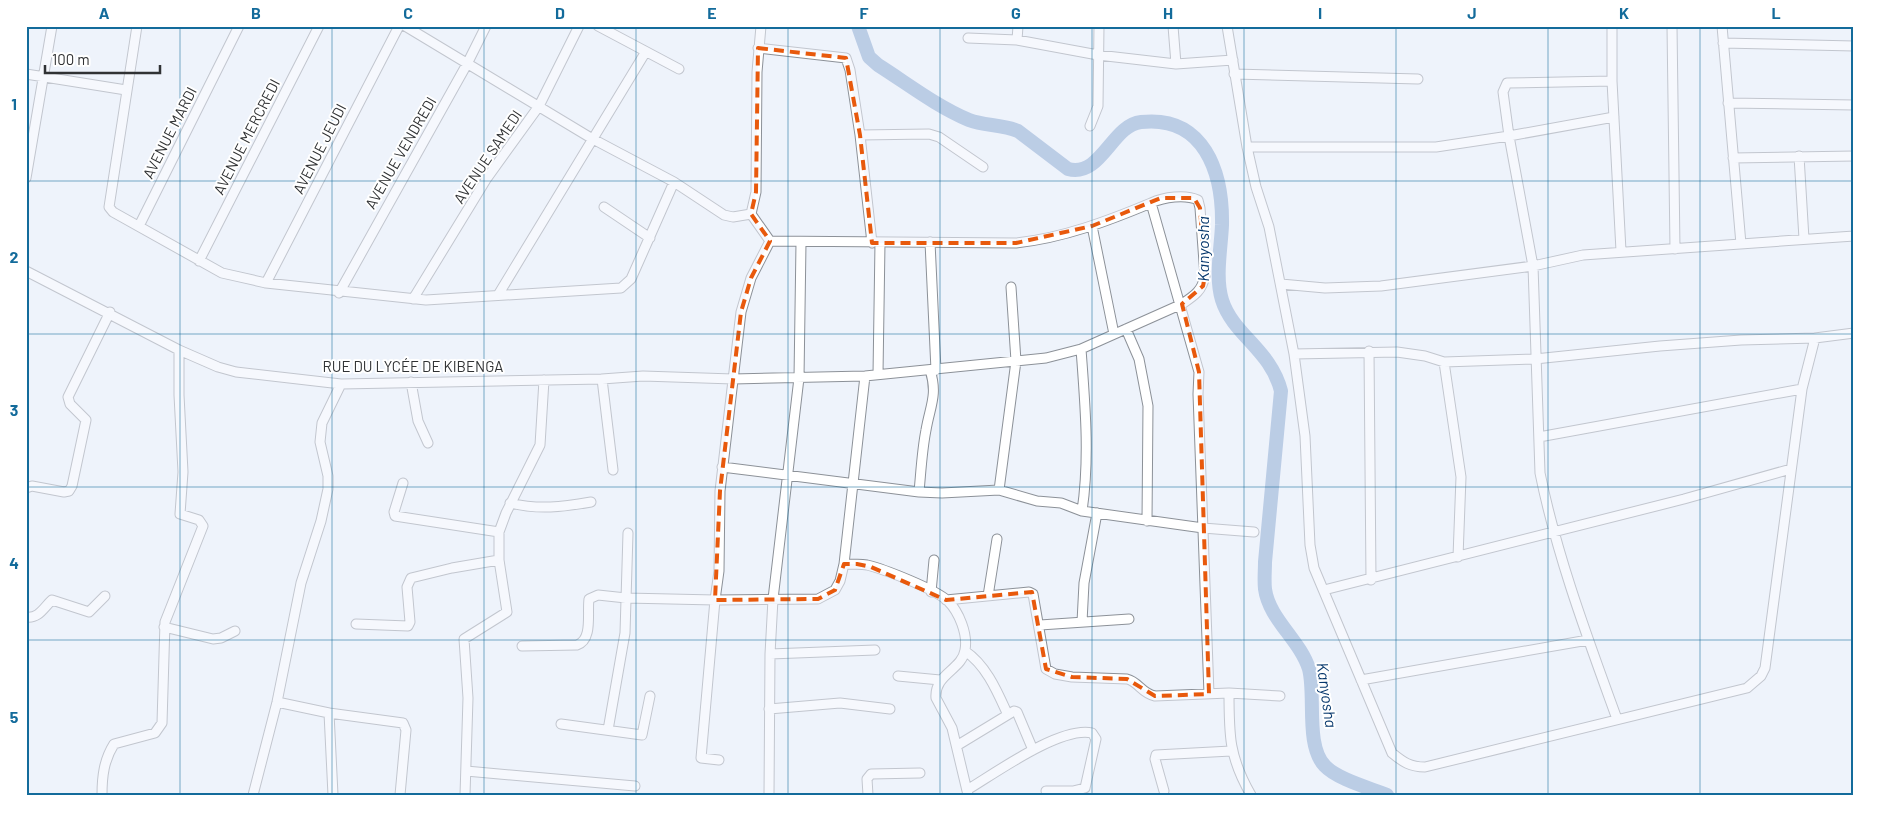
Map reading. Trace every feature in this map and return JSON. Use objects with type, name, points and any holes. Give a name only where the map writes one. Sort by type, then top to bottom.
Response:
[{"type":"street","points":[[26,178],[52,26]]},
{"type":"street","points":[[137,26],[108,203],[113,212],[227,275],[266,283],[339,293],[413,299],[621,288],[631,279],[674,182]]},
{"type":"street","name":"AVENUE MARDI","points":[[139,226],[239,26]]},
{"type":"street","name":"AVENUE MERCREDI","points":[[199,261],[319,26]]},
{"type":"street","name":"AVENUE JEUDI","points":[[266,283],[399,26]]},
{"type":"street","points":[[405,26],[591,138],[674,182],[724,215],[734,217],[751,214]]},
{"type":"street","name":"AVENUE VENDREDI","points":[[339,293],[467,64],[486,26]]},
{"type":"street","name":"AVENUE SAMEDI","points":[[413,299],[488,178],[539,106],[579,26]]},
{"type":"street","points":[[598,26],[679,70]]},
{"type":"street","points":[[760,26],[756,192],[751,214],[770,241]]},
{"type":"street","points":[[1018,26],[1018,40]]},
{"type":"street","points":[[1090,126],[1098,106],[1099,26]]},
{"type":"street","points":[[1172,26],[1176,64]]},
{"type":"street","points":[[1227,26],[1247,147],[1256,187],[1269,227],[1294,354],[1305,436],[1310,545],[1314,568],[1392,753],[1403,762],[1413,767],[1424,767],[1747,688],[1761,676],[1765,668],[1802,388],[1815,338]]},
{"type":"street","points":[[1612,26],[1612,81],[1621,251]]},
{"type":"street","points":[[1672,26],[1675,249]]},
{"type":"street","points":[[1722,26],[1742,244]]},
{"type":"street","points":[[968,38],[1018,40],[1098,55],[1176,64],[1233,60]]},
{"type":"street","points":[[1723,43],[1854,46]]},
{"type":"street","points":[[758,48],[846,58],[850,70],[876,243],[878,374]]},
{"type":"street","points":[[498,295],[591,138],[645,53]]},
{"type":"street","points":[[26,74],[126,90]]},
{"type":"street","points":[[1234,74],[1418,79]]},
{"type":"street","points":[[1612,81],[1507,83],[1503,92],[1509,136],[1533,266],[1540,473],[1555,532],[1588,640],[1617,719]]},
{"type":"street","points":[[1728,103],[1854,105]]},
{"type":"street","points":[[1247,147],[1436,147],[1614,117]]},
{"type":"street","points":[[860,134],[929,134],[939,137],[983,167]]},
{"type":"street","points":[[1799,156],[1804,239]]},
{"type":"street","points":[[1733,158],[1854,156]]},
{"type":"street","name":"RUE DU LYCÉE DE KIBENGA","points":[[26,271],[110,312],[179,350],[218,367],[236,372],[341,384],[602,380],[643,376],[733,379],[865,376],[1046,358],[1081,349],[1182,304],[1196,294],[1203,286],[1206,276],[1198,200],[1161,198],[1151,203]]},
{"type":"street","points":[[770,241],[801,243],[1016,243],[1036,241],[1092,226],[1151,203],[1182,304],[1199,372],[1198,394],[1209,694]]},
{"type":"street","points":[[604,207],[650,238]]},
{"type":"street","points":[[1092,226],[1114,334]]},
{"type":"street","points":[[1281,284],[1325,288],[1381,286],[1533,266],[1583,255],[1854,236]]},
{"type":"street","points":[[719,760],[701,758],[715,600],[719,583],[718,511],[722,467],[741,312],[751,278],[770,241]]},
{"type":"street","points":[[919,492],[926,429],[934,400],[930,242]]},
{"type":"street","points":[[769,795],[768,709],[773,599],[799,378],[801,243]]},
{"type":"street","points":[[999,490],[1016,361],[1011,287]]},
{"type":"street","points":[[26,488],[32,486],[69,492],[72,486],[86,420],[69,403],[68,397],[110,312]]},
{"type":"street","points":[[1126,329],[1139,360],[1148,406],[1147,520]]},
{"type":"street","points":[[1294,354],[1369,351],[1397,352],[1425,356],[1444,362],[1536,359],[1714,342],[1815,338],[1854,332]]},
{"type":"street","points":[[1081,349],[1087,442],[1087,478],[1082,511]]},
{"type":"street","points":[[102,795],[103,770],[106,756],[114,744],[155,733],[162,723],[164,627],[204,526],[199,520],[180,514],[183,472],[178,395],[179,350]]},
{"type":"street","points":[[1369,351],[1371,580]]},
{"type":"street","points":[[1444,362],[1462,477],[1458,557]]},
{"type":"street","points":[[522,646],[579,644],[586,637],[590,598],[598,595],[626,598],[715,600],[818,599],[835,590],[840,581],[844,564],[865,376]]},
{"type":"street","points":[[465,795],[468,698],[464,639],[507,612],[499,560],[499,532],[510,503],[540,445],[544,380]]},
{"type":"street","points":[[602,380],[613,470]]},
{"type":"street","points":[[411,382],[418,421],[428,443]]},
{"type":"street","points":[[253,795],[277,702],[301,583],[321,521],[328,489],[328,476],[320,442],[322,423],[341,384]]},
{"type":"street","points":[[1538,437],[1802,388]]},
{"type":"street","points":[[722,467],[919,492],[942,493],[999,490],[1038,501],[1060,503],[1082,511],[1203,528],[1254,532]]},
{"type":"street","points":[[1324,590],[1371,580],[1791,469]]},
{"type":"street","points":[[404,483],[394,512],[397,516],[499,532]]},
{"type":"street","points":[[510,503],[538,509],[551,509],[591,502]]},
{"type":"street","points":[[1082,622],[1084,583],[1097,513]]},
{"type":"street","points":[[608,730],[624,633],[628,533]]},
{"type":"street","points":[[988,596],[996,539]]},
{"type":"street","points":[[356,624],[408,626],[410,622],[407,587],[411,578],[452,568],[499,560]]},
{"type":"street","points":[[931,592],[934,560]]},
{"type":"street","points":[[844,564],[872,567],[931,592],[946,600],[956,611],[962,624],[965,651],[958,662],[940,680],[936,698],[946,716],[958,746],[968,792],[1033,750],[1068,736],[1088,732],[1094,735],[1096,740],[1085,788],[1073,791],[1046,791]]},
{"type":"street","points":[[946,600],[1028,592],[1033,594],[1040,625],[1046,669],[1055,674],[1072,677],[1132,680],[1144,693],[1155,696],[1229,693],[1280,696]]},
{"type":"street","points":[[26,617],[31,618],[41,613],[52,600],[89,612],[105,596]]},
{"type":"street","points":[[1040,625],[1129,619]]},
{"type":"street","points":[[164,627],[213,639],[220,638],[235,630]]},
{"type":"street","points":[[1360,680],[1588,640]]},
{"type":"street","points":[[770,654],[875,650]]},
{"type":"street","points":[[965,651],[977,658],[997,691],[1007,713]]},
{"type":"street","points":[[898,676],[940,680]]},
{"type":"street","points":[[1229,693],[1231,751],[1239,775],[1251,795]]},
{"type":"street","points":[[561,724],[642,735],[650,696]]},
{"type":"street","points":[[277,702],[329,713],[403,723],[405,736],[400,795]]},
{"type":"street","points":[[768,709],[840,703],[890,709]]},
{"type":"street","points":[[958,746],[1007,713],[1017,712],[1033,750]]},
{"type":"street","points":[[329,713],[333,795]]},
{"type":"street","points":[[1164,791],[1155,759],[1156,755],[1231,751]]},
{"type":"street","points":[[466,771],[636,786]]},
{"type":"street","points":[[868,795],[867,779],[871,774],[920,773]]},
{"type":"highlighted area","points":[[758,48],[846,58],[860,135],[872,243],[1016,243],[1092,226],[1161,198],[1194,198],[1200,208],[1205,276],[1203,286],[1182,304],[1199,372],[1209,694],[1155,696],[1127,679],[1072,677],[1046,669],[1032,592],[946,600],[871,567],[857,564],[844,564],[835,590],[818,599],[715,600],[720,491],[741,312],[751,278],[770,241],[751,214],[756,192]]},
{"type":"waterway","name":"Kanyosha","points":[[858,26],[869,57],[878,65],[934,101],[969,120],[1018,131],[1068,169],[1079,170],[1089,166],[1098,159],[1122,132],[1131,125],[1141,122],[1163,122],[1180,128],[1195,138],[1206,151],[1219,186],[1222,225],[1219,282],[1222,300],[1234,323],[1269,364],[1281,391],[1265,562],[1265,589],[1268,600],[1278,620],[1305,658],[1309,669],[1313,733],[1319,757],[1325,766],[1337,775],[1387,795]]}]
